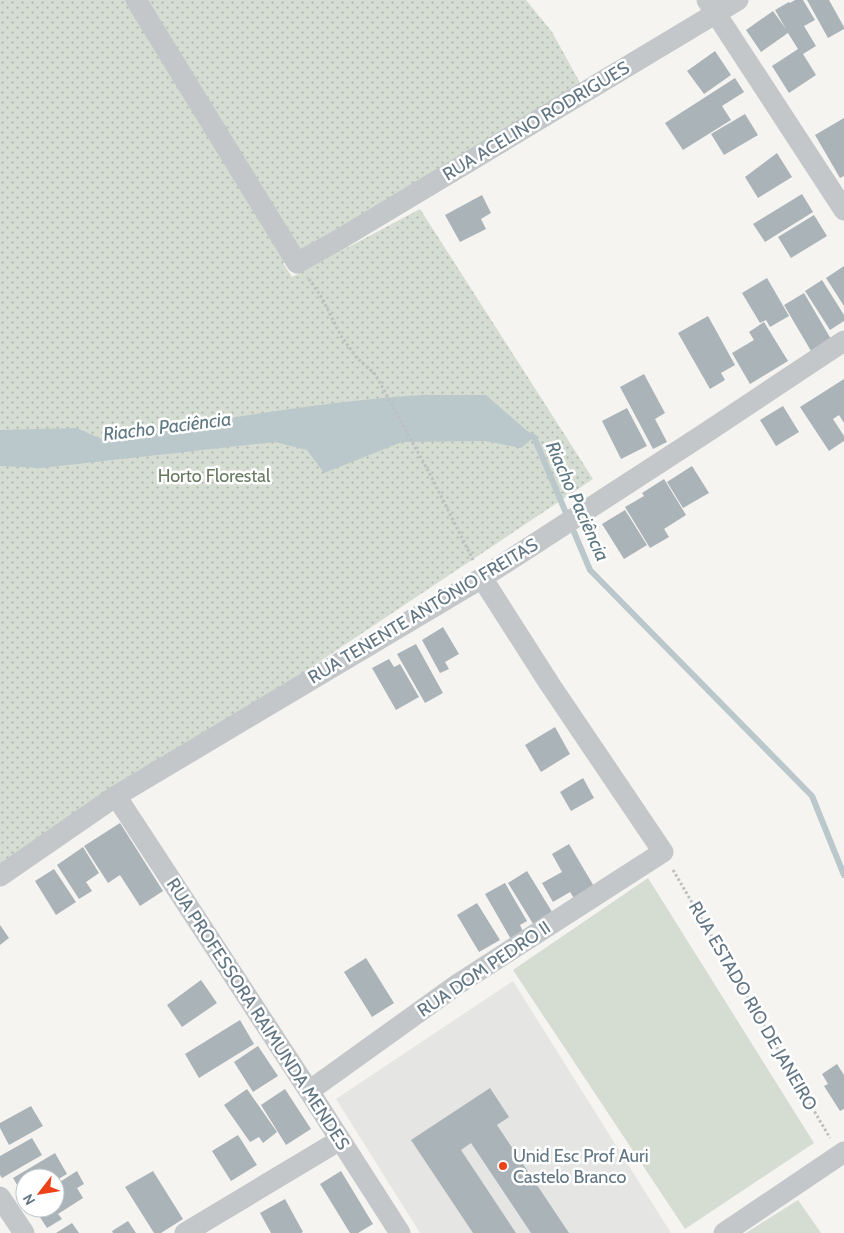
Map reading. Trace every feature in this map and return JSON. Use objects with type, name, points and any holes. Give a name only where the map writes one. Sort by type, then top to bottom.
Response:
[{"type":"street","points":[[136,0],[297,263]]},
{"type":"street","name":"RUA ACELINO RODRIGUES","points":[[297,263],[334,242],[711,7],[738,0]]},
{"type":"street","points":[[711,7],[844,210]]},
{"type":"street","name":"RUA TENENTE ANTÔNIO FREITAS","points":[[0,876],[116,796],[482,578],[844,341]]},
{"type":"street","points":[[482,578],[549,683],[663,852]]},
{"type":"street","name":"RUA PROFESSORA RAIMUNDA MENDES","points":[[116,796],[400,1233]]},
{"type":"street","name":"RUA DOM PEDRO II","points":[[309,1091],[458,984],[663,852]]},
{"type":"street","points":[[185,1233],[340,1140]]},
{"type":"street","points":[[724,1233],[843,1156]]},
{"type":"street","points":[[0,1198],[24,1233]]},
{"type":"path","points":[[297,263],[322,298],[342,336],[357,358],[375,374],[432,478],[482,578]]},
{"type":"path","name":"RUA ESTADO RIO DE JANEIRO","points":[[663,852],[843,1156]]},
{"type":"shaded area","points":[[422,395],[486,395],[534,437],[521,448],[485,441],[402,442],[324,473],[307,450],[275,442],[41,468],[0,466],[0,430],[77,428],[101,439],[341,402]]},
{"type":"shaded area","name":"Unid Esc Prof Auri Castelo Branco","points":[[513,981],[671,1233],[420,1233],[336,1099]]},
{"type":"green space","name":"Horto Florestal","points":[[0,0],[526,0],[552,32],[585,92],[283,263],[292,277],[420,209],[593,479],[121,794],[0,872]]},
{"type":"green space","points":[[648,878],[814,1143],[685,1229],[513,970]]},
{"type":"green space","points":[[798,1200],[821,1233],[746,1233]]},
{"type":"building","points":[[795,0],[803,0],[815,20],[804,26],[816,46],[803,54],[816,75],[789,93],[772,66],[798,49],[788,33],[761,52],[746,30],[773,11],[786,29],[775,10]]},
{"type":"building","points":[[807,0],[829,0],[844,29],[828,38]]},
{"type":"building","points":[[715,51],[731,75],[704,94],[687,71]]},
{"type":"building","points":[[735,78],[744,92],[722,106],[731,120],[683,150],[665,123]]},
{"type":"building","points":[[745,114],[758,135],[724,155],[711,134]]},
{"type":"building","points":[[844,118],[844,176],[840,178],[815,135]]},
{"type":"building","points":[[777,153],[792,177],[758,198],[745,177]]},
{"type":"building","points":[[802,194],[813,212],[765,242],[753,224]]},
{"type":"building","points":[[482,195],[491,213],[481,219],[486,229],[460,242],[445,215]]},
{"type":"building","points":[[814,215],[827,236],[791,258],[778,237]]},
{"type":"building","points":[[844,266],[844,306],[826,278]]},
{"type":"building","points":[[767,278],[789,316],[770,327],[766,320],[760,323],[742,293]]},
{"type":"building","points":[[822,280],[844,315],[844,321],[830,330],[805,291]]},
{"type":"building","points":[[804,293],[831,339],[811,351],[784,305]]},
{"type":"building","points":[[708,316],[735,365],[721,373],[725,380],[710,389],[678,333]]},
{"type":"building","points":[[764,322],[788,361],[750,384],[732,353],[754,340],[749,332]]},
{"type":"building","points":[[644,374],[665,413],[655,419],[667,442],[653,449],[620,387]]},
{"type":"building","points":[[844,379],[844,423],[839,415],[833,419],[844,436],[844,441],[829,451],[800,407]]},
{"type":"building","points":[[783,406],[799,432],[776,446],[760,420]]},
{"type":"building","points":[[627,408],[647,446],[621,459],[602,421]]},
{"type":"building","points":[[692,466],[709,493],[683,508],[667,482]]},
{"type":"building","points":[[664,479],[686,515],[664,529],[669,537],[650,548],[625,507],[644,496],[642,493]]},
{"type":"building","points":[[625,510],[647,545],[624,559],[602,524]]},
{"type":"building","points":[[443,627],[459,654],[445,662],[449,669],[440,673],[422,640]]},
{"type":"building","points":[[416,644],[443,693],[425,703],[397,654]]},
{"type":"building","points":[[389,659],[394,667],[400,664],[419,697],[396,710],[372,668]]},
{"type":"building","points":[[555,727],[570,754],[541,772],[525,745]]},
{"type":"building","points":[[583,778],[594,798],[571,811],[560,792]]},
{"type":"building","points":[[120,823],[163,891],[140,906],[120,875],[108,883],[84,846]]},
{"type":"building","points":[[569,844],[595,888],[575,900],[570,892],[553,902],[542,883],[562,872],[552,854]]},
{"type":"building","points":[[83,847],[99,873],[86,882],[92,891],[79,899],[57,865]]},
{"type":"building","points":[[54,869],[76,902],[56,915],[35,881]]},
{"type":"building","points":[[527,871],[554,915],[535,927],[508,883]]},
{"type":"building","points":[[505,883],[527,921],[520,925],[524,934],[512,941],[485,894]]},
{"type":"building","points":[[477,903],[500,940],[479,952],[457,915]]},
{"type":"building","points":[[0,925],[9,938],[0,945]]},
{"type":"building","points":[[366,958],[394,1003],[372,1017],[344,972]]},
{"type":"building","points":[[201,980],[217,1003],[182,1027],[167,1005]]},
{"type":"building","points":[[240,1020],[254,1044],[199,1078],[185,1054]]},
{"type":"building","points":[[258,1046],[278,1076],[253,1092],[234,1062]]},
{"type":"building","points":[[837,1064],[844,1075],[844,1109],[840,1111],[824,1086],[828,1084],[822,1074]]},
{"type":"building","points":[[490,1088],[509,1117],[497,1125],[569,1233],[531,1233],[471,1143],[461,1150],[516,1233],[473,1233],[411,1140]]},
{"type":"building","points":[[247,1089],[277,1132],[263,1143],[259,1137],[250,1142],[224,1105]]},
{"type":"building","points":[[285,1089],[311,1129],[286,1145],[261,1105]]},
{"type":"building","points":[[31,1106],[43,1126],[9,1145],[0,1128],[0,1123]]},
{"type":"building","points":[[238,1135],[257,1165],[231,1181],[212,1151]]},
{"type":"building","points":[[32,1138],[42,1155],[19,1168],[15,1168],[15,1171],[2,1178],[0,1175],[0,1156]]},
{"type":"building","points":[[55,1153],[64,1168],[30,1168]]},
{"type":"building","points":[[77,1171],[84,1184],[77,1188],[83,1198],[65,1210],[65,1179]]},
{"type":"building","points":[[153,1171],[183,1219],[161,1233],[154,1233],[125,1187]]},
{"type":"building","points":[[341,1171],[373,1224],[358,1233],[350,1233],[320,1184]]},
{"type":"building","points":[[285,1199],[303,1232],[271,1233],[260,1213]]},
{"type":"building","points":[[40,1218],[62,1219],[47,1228]]},
{"type":"building","points":[[128,1221],[136,1233],[113,1233],[112,1231]]},
{"type":"building","points":[[72,1223],[79,1233],[56,1233]]},
{"type":"waterway","name":"Riacho Paciência","points":[[526,434],[534,437],[590,570],[812,796],[844,875]]},
{"type":"place","name":"Unid Esc Prof Auri Castelo Branco","points":[[503,1166]]}]
